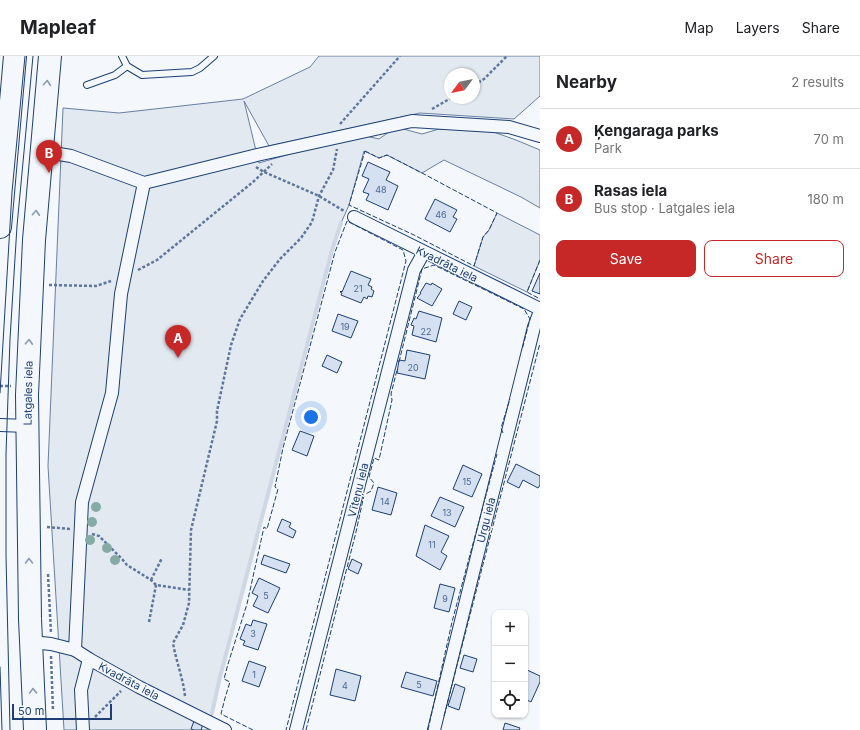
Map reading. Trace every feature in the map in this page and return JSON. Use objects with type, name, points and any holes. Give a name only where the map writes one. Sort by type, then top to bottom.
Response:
[{"type":"highway","points":[[0,227],[4,128],[15,56]]},
{"type":"highway","name":"Latgales iela","points":[[35,730],[41,643],[30,619],[26,395],[34,240],[50,56]]},
{"type":"street","points":[[41,152],[71,156],[144,183],[242,159],[412,121],[509,127],[540,136]]},
{"type":"street","points":[[75,650],[82,502],[112,393],[121,294],[144,183]]},
{"type":"street","name":"Kvadrāta iela","points":[[354,217],[540,310]]},
{"type":"street","name":"Vīteņu iela","points":[[296,730],[414,270],[424,252]]},
{"type":"street","name":"Urgu iela","points":[[434,730],[534,327],[540,310]]},
{"type":"street","points":[[0,425],[27,426]]},
{"type":"street","name":"Kvadrāta iela","points":[[41,643],[75,650],[130,682],[225,730]]},
{"type":"street","points":[[87,726],[81,690],[89,659]]},
{"type":"lane","points":[[122,56],[127,66],[142,75],[192,72],[200,68],[214,56]]},
{"type":"lane","points":[[88,85],[115,75],[127,66]]},
{"type":"path","points":[[327,140],[400,56]]},
{"type":"path","points":[[480,81],[507,56]]},
{"type":"path","points":[[187,711],[184,684],[176,660],[173,643],[183,625],[189,603],[191,530],[217,421],[217,411],[230,352],[240,319],[267,276],[280,259],[301,238],[312,222],[319,196],[333,170],[340,137]]},
{"type":"path","points":[[46,285],[96,286],[124,277],[157,260],[264,172],[286,149]]},
{"type":"path","points":[[242,159],[264,172],[319,196],[354,217]]},
{"type":"path","points":[[46,521],[46,527]]},
{"type":"path","points":[[151,580],[162,558]]},
{"type":"path","points":[[122,559],[127,565],[151,580],[156,585],[189,590]]},
{"type":"path","points":[[48,574],[41,643],[53,714]]},
{"type":"path","points":[[149,622],[156,585]]},
{"type":"path","points":[[87,726],[94,717],[130,682]]},
{"type":"shaded area","points":[[319,56],[540,56],[540,96],[514,119],[420,113],[269,146],[244,101],[259,163],[300,151],[366,136],[379,139],[396,127],[422,134],[439,129],[488,130],[516,140],[540,150],[540,208],[521,197],[444,160],[422,173],[387,155],[379,158],[364,151],[349,205],[332,250],[220,677],[208,730],[64,730],[48,466],[63,108],[119,113],[243,99],[310,67]]},
{"type":"shaded area","points":[[497,213],[540,235],[540,260],[527,292],[474,266],[483,237],[489,230]]},
{"type":"building","points":[[368,162],[390,172],[386,180],[398,186],[388,210],[366,200],[369,194],[363,192],[369,179],[362,176]]},
{"type":"building","points":[[435,199],[457,210],[453,217],[457,219],[450,232],[425,219]]},
{"type":"building","points":[[351,271],[371,279],[368,285],[372,287],[371,289],[374,291],[372,297],[368,296],[367,299],[364,297],[361,303],[341,295],[342,293],[340,292],[342,292]]},
{"type":"building","points":[[540,273],[540,294],[532,291]]},
{"type":"building","points":[[426,283],[431,285],[432,283],[442,289],[432,306],[417,298]]},
{"type":"building","points":[[459,301],[472,307],[466,320],[453,314]]},
{"type":"building","points":[[419,311],[442,318],[436,342],[412,335],[414,326],[411,325],[414,318],[416,319]]},
{"type":"building","points":[[338,314],[358,321],[351,338],[332,331]]},
{"type":"building","points":[[407,350],[430,355],[425,379],[397,373],[399,360],[405,361]]},
{"type":"building","points":[[327,355],[342,362],[337,373],[322,366]]},
{"type":"building","points":[[300,431],[314,436],[307,456],[292,450]]},
{"type":"building","points":[[516,464],[540,476],[540,485],[538,488],[523,480],[519,488],[507,482]]},
{"type":"building","points":[[463,465],[482,474],[472,497],[453,489]]},
{"type":"building","points":[[378,487],[397,493],[391,515],[372,510]]},
{"type":"building","points":[[440,497],[464,507],[455,527],[431,516]]},
{"type":"building","points":[[282,519],[291,523],[289,527],[296,531],[293,538],[277,531]]},
{"type":"building","points":[[425,525],[449,536],[441,552],[447,556],[440,570],[416,556]]},
{"type":"building","points":[[264,555],[290,564],[286,573],[261,564]]},
{"type":"building","points":[[352,559],[362,564],[358,574],[348,569]]},
{"type":"building","points":[[259,578],[280,588],[268,613],[253,606],[258,596],[252,593]]},
{"type":"building","points":[[440,584],[455,588],[449,612],[434,608]]},
{"type":"building","points":[[253,620],[267,624],[258,650],[243,645],[245,641],[240,639],[246,624],[251,626]]},
{"type":"building","points":[[464,655],[477,659],[473,672],[460,668]]},
{"type":"building","points":[[249,661],[266,667],[259,687],[242,681]]},
{"type":"building","points":[[336,669],[361,676],[355,701],[330,695]]},
{"type":"building","points":[[528,670],[540,676],[540,682],[531,702],[528,700]]},
{"type":"building","points":[[406,672],[437,681],[433,696],[401,687]]},
{"type":"building","points":[[455,684],[465,688],[459,710],[448,706]]},
{"type":"building","points":[[194,721],[203,724],[201,730],[191,729]]},
{"type":"building","points":[[505,723],[520,728],[519,730],[503,730]]},
{"type":"waterway","points":[[212,713],[220,677],[332,250],[341,223]]},
{"type":"tram line","points":[[0,393],[12,192],[25,56]]},
{"type":"tram line","points":[[10,730],[6,556],[6,454],[10,339],[17,226],[33,56]]},
{"type":"tram line","points":[[0,667],[2,730]]},
{"type":"fence","points":[[365,151],[379,158],[387,155],[497,213],[489,230],[483,237],[474,266],[414,235],[349,205],[365,151]]},
{"type":"fence","points":[[253,730],[221,714],[230,682],[224,679],[247,604],[264,527],[267,529],[278,489],[275,487],[283,448],[335,252],[347,221],[403,250],[406,261],[286,730]]},
{"type":"fence","points":[[540,260],[527,292],[540,299]]},
{"type":"fence","points":[[399,362],[422,269],[434,265],[524,309],[530,319],[522,350]]},
{"type":"fence","points":[[444,716],[540,343]]},
{"type":"fence","points":[[306,730],[364,495],[371,491],[374,483],[369,477],[374,458],[379,460],[397,370]]},
{"type":"fence","points":[[503,433],[501,428],[510,399]]},
{"type":"fence","points":[[428,730],[452,622],[497,454]]},
{"type":"place","name":"Rasas iela","points":[[49,173]]},
{"type":"place","name":"Ķengaraga parks","points":[[178,358]]}]
